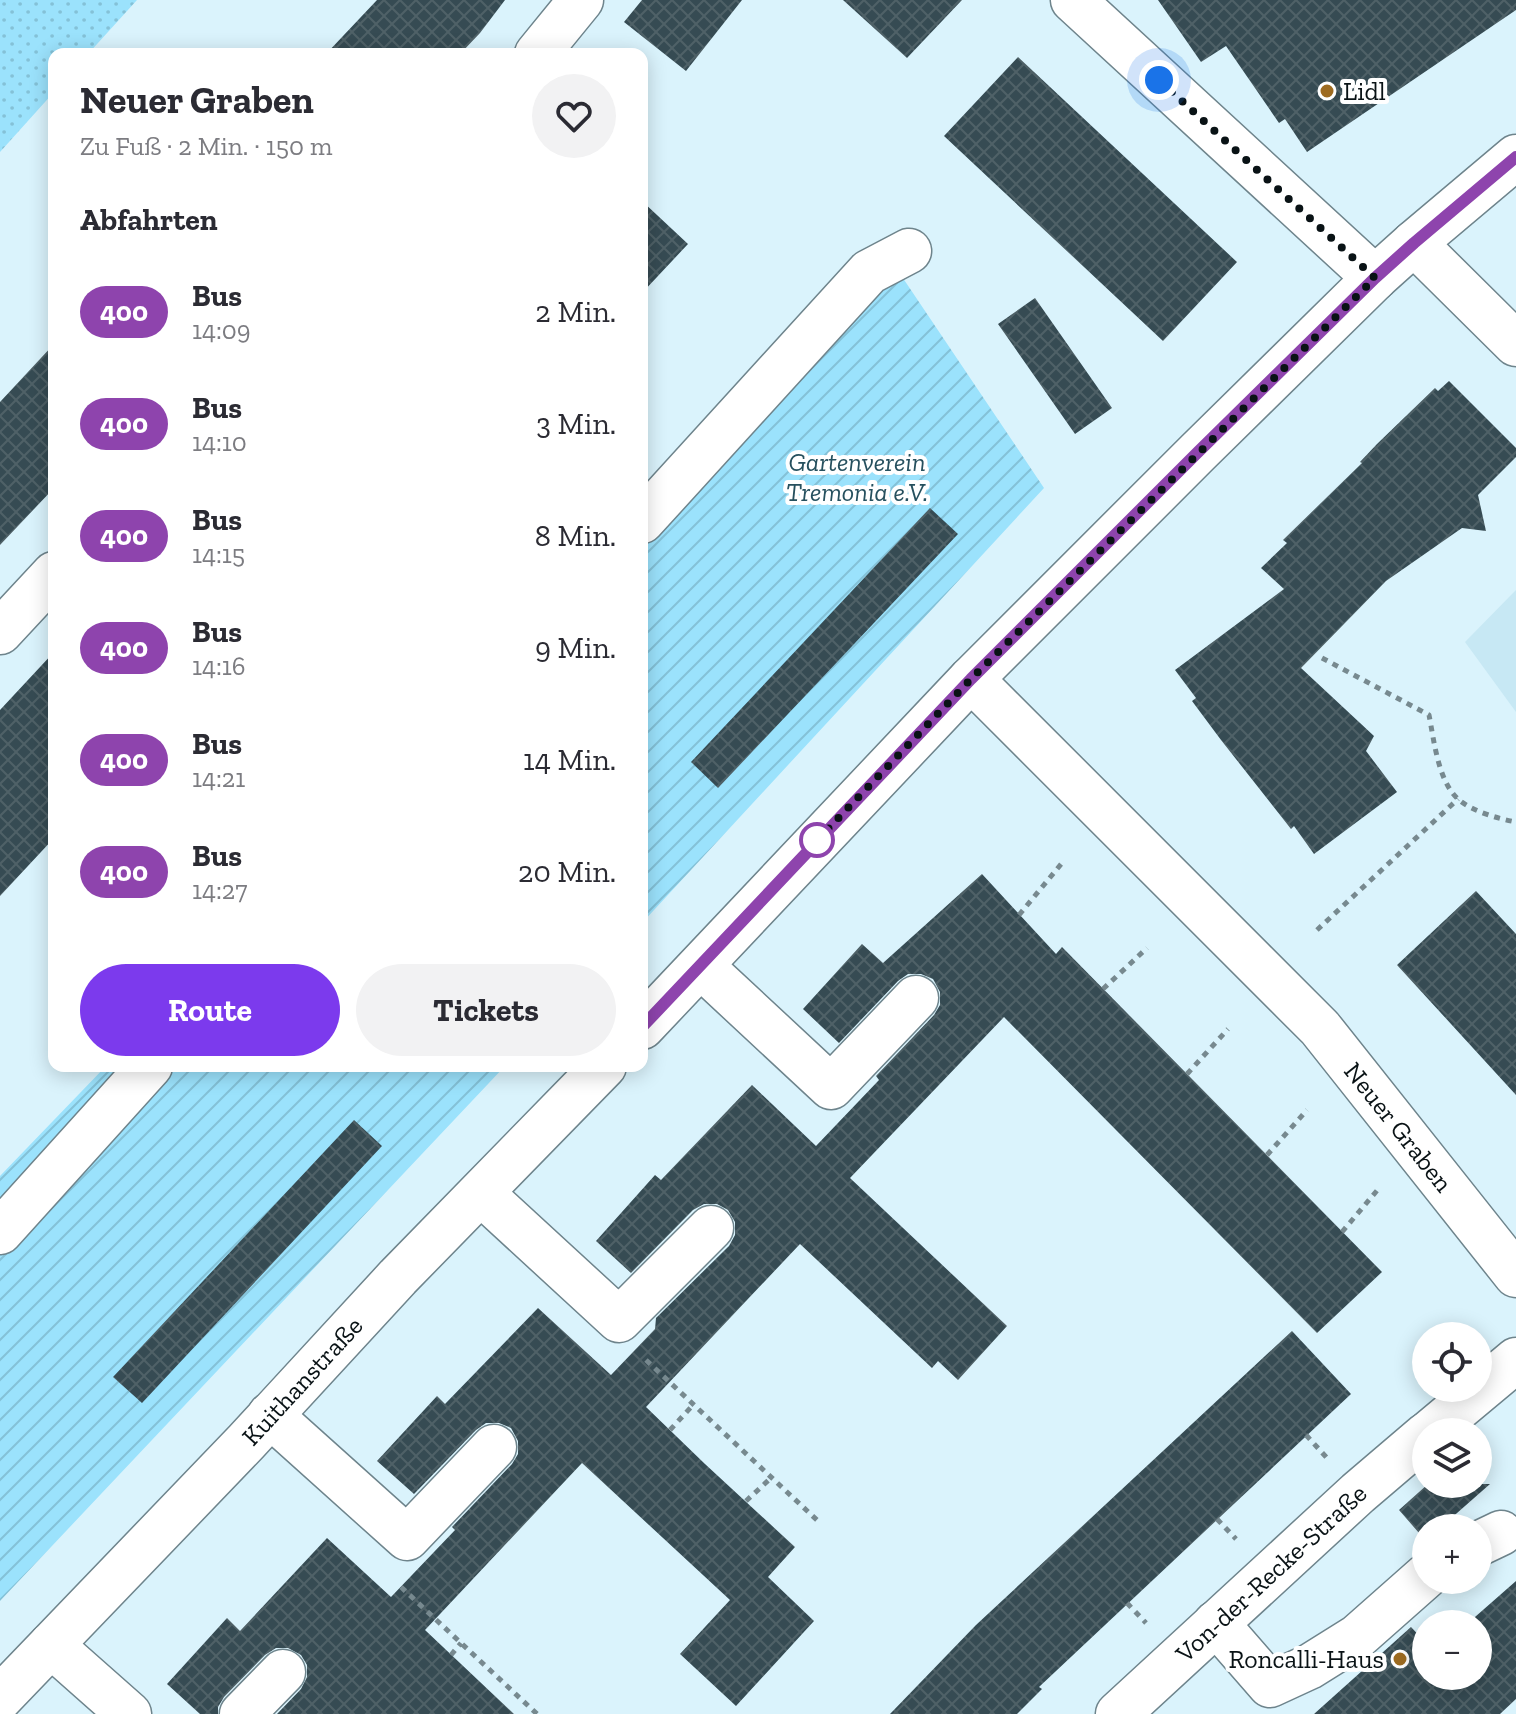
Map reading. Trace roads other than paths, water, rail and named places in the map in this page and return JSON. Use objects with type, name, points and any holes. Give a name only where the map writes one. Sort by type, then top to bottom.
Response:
[{"type":"street","points":[[542,48],[581,0]]},
{"type":"street","points":[[1073,0],[1375,278]]},
{"type":"street","points":[[648,1021],[971,679],[1375,278],[1516,157]]},
{"type":"street","points":[[1414,243],[1516,344]]},
{"type":"street","points":[[648,514],[869,272],[909,251]]},
{"type":"street","points":[[0,632],[48,580]]},
{"type":"street","name":"Neuer Graben","points":[[971,679],[1320,1028],[1516,1275]]},
{"type":"street","points":[[701,966],[831,1087],[916,998]]},
{"type":"street","points":[[0,1232],[145,1072]]},
{"type":"street","name":"Kuithanstraße","points":[[0,1698],[398,1277],[598,1072]]},
{"type":"street","points":[[481,1193],[619,1320],[711,1228]]},
{"type":"street","name":"Von-der-Recke-Straße","points":[[1447,1418],[1516,1360]]},
{"type":"street","points":[[270,1415],[407,1538],[494,1447]]},
{"type":"street","name":"Von-der-Recke-Straße","points":[[1118,1714],[1358,1493],[1412,1447]]},
{"type":"street","points":[[1216,1623],[1269,1700],[1309,1667],[1357,1637],[1412,1588]]},
{"type":"street","points":[[51,1645],[129,1714]]},
{"type":"street","points":[[242,1714],[283,1672]]},
{"type":"place","name":"Lidl","points":[[1327,91]]},
{"type":"place","name":"Roncalli-Haus","points":[[1400,1659]]},
{"type":"park label","name":"Gartenverein Tremonia e.V.","points":[[857,477]]}]
